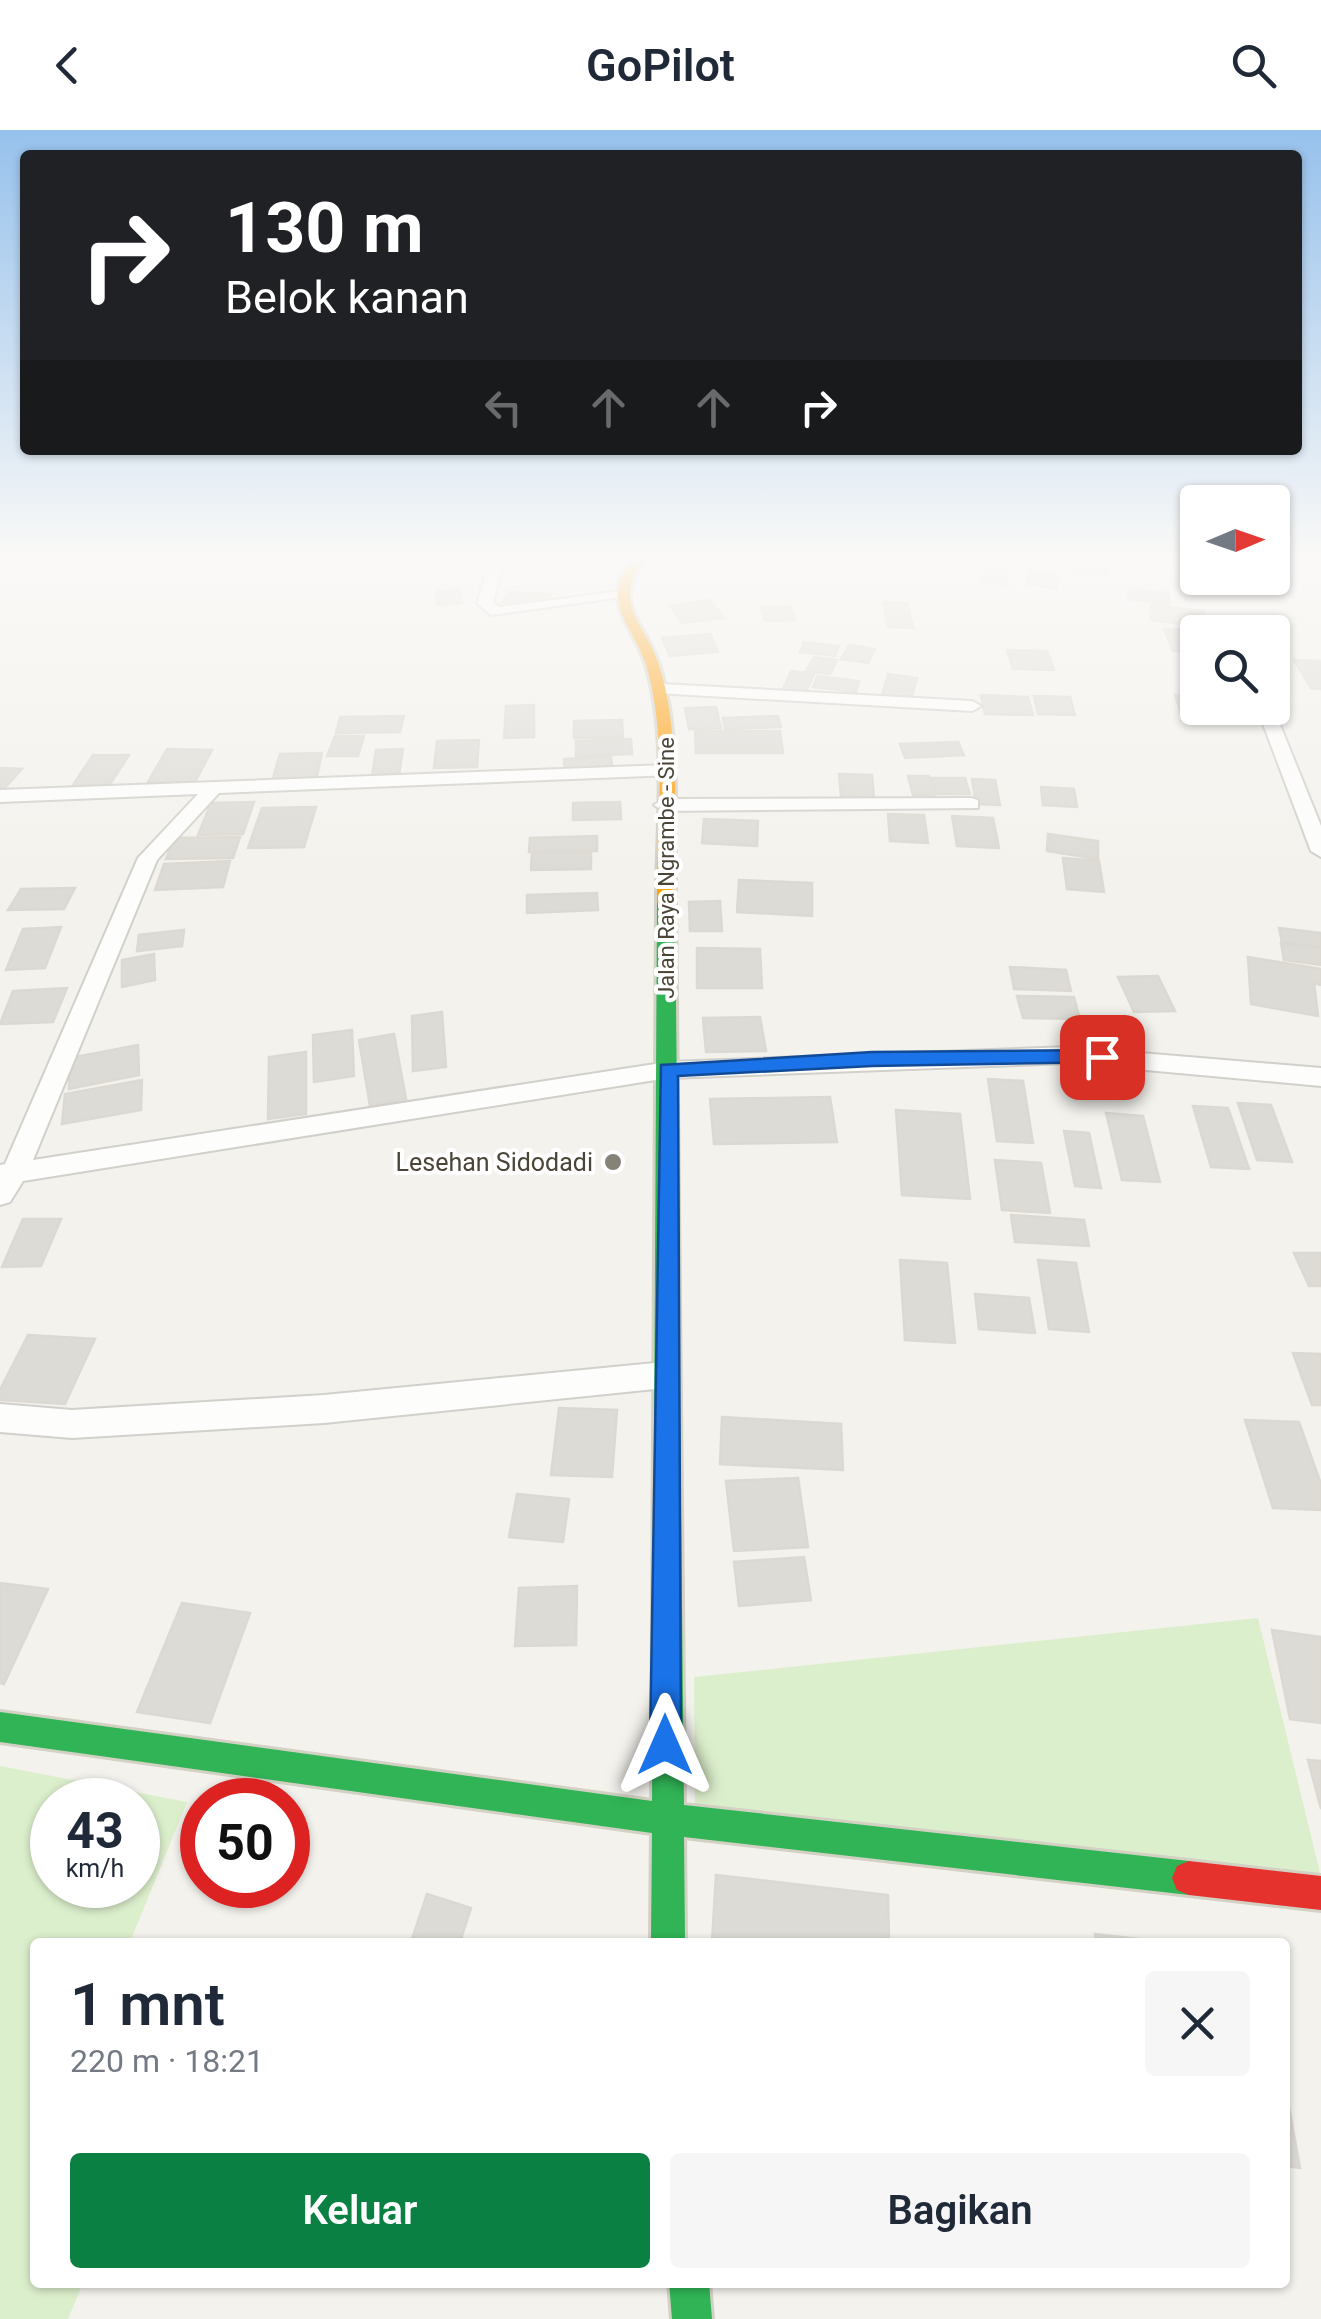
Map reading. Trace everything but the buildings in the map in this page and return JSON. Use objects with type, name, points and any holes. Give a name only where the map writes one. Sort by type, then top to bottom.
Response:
[{"type":"main road","name":"Jalan Raya Ngrambe - Sine","points":[[654,663],[662,689],[666,771],[668,1938]]},
{"type":"main road","points":[[0,1727],[665,1819],[1321,1893]]},
{"type":"main road","points":[[689,2288],[692,2319]]},
{"type":"street","points":[[662,689],[972,706]]},
{"type":"street","points":[[1273,725],[1321,851]]},
{"type":"street","points":[[0,796],[666,771]]},
{"type":"street","points":[[5,1181],[148,858],[214,788]]},
{"type":"street","points":[[664,805],[971,804]]},
{"type":"street","points":[[5,1181],[668,1070],[1069,1054],[1321,1077]]},
{"type":"street","points":[[0,1418],[72,1424],[324,1409],[665,1375]]},
{"type":"green space","points":[[1258,1618],[1321,1877],[695,1807],[694,1677]]},
{"type":"green space","points":[[0,1766],[62,1778],[30,1778],[30,1908],[144,1908],[132,1938],[30,1938],[30,2288],[81,2288],[68,2319],[0,2319]]},
{"type":"green space","points":[[160,1797],[180,1801],[180,1819],[160,1868]]},
{"type":"traffic: fast","points":[[666,903],[668,1938]]},
{"type":"traffic: fast","points":[[0,1727],[665,1819],[1189,1878]]},
{"type":"traffic: fast","points":[[689,2288],[692,2319]]},
{"type":"traffic: slow","points":[[652,663],[664,718],[666,903]]},
{"type":"traffic: jam","points":[[1189,1878],[1321,1893]]},
{"type":"place","name":"Lesehan Sidodadi","points":[[613,1162]]},
{"type":"route","points":[[665,1745],[668,1070],[872,1059],[1069,1054],[1102,1057]]}]
